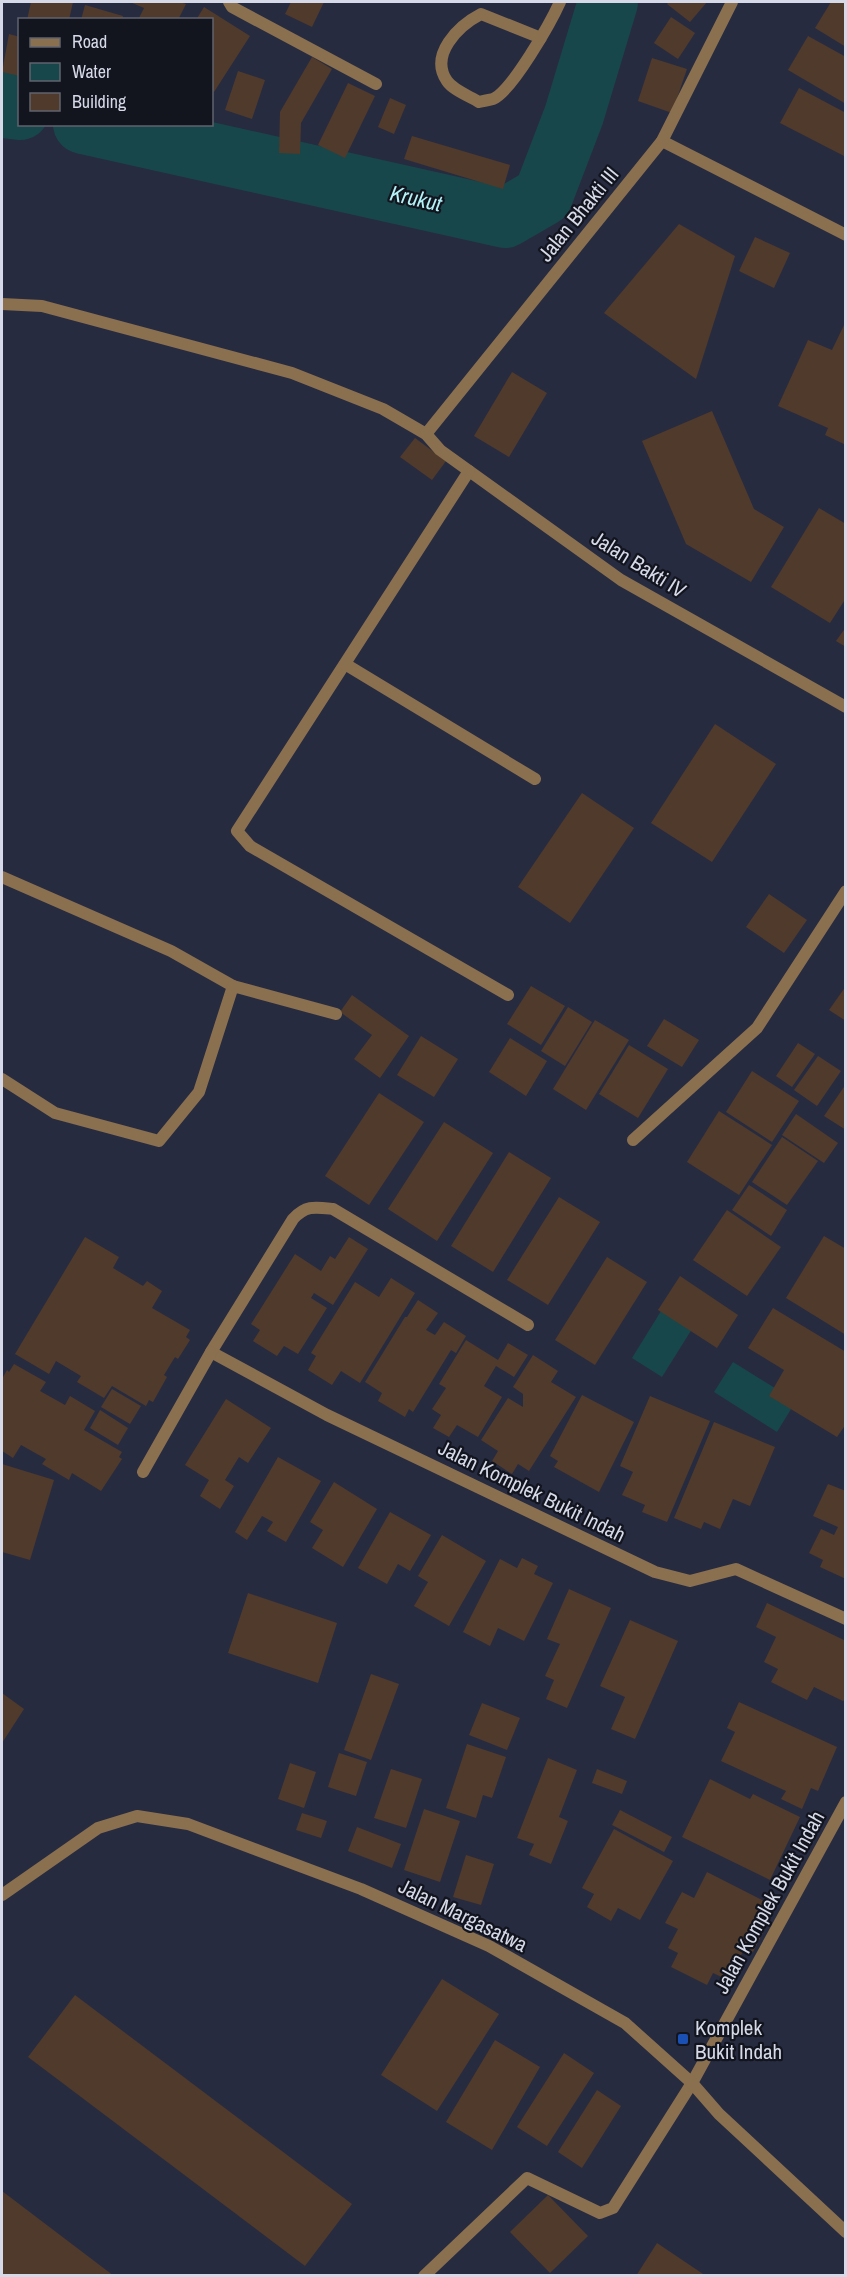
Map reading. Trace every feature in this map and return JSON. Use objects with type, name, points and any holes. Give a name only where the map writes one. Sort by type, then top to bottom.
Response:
[{"type":"street","points":[[230,2],[232,7],[376,84]]},
{"type":"street","points":[[541,38],[480,14],[469,20],[442,51],[441,70],[448,83],[479,102],[494,98],[507,87],[541,38],[560,2]]},
{"type":"street","name":"Jalan Bhakti III","points":[[426,434],[662,141],[732,2]]},
{"type":"street","points":[[662,141],[846,235]]},
{"type":"street","name":"Jalan Bakti IV","points":[[2,304],[42,306],[292,373],[383,409],[426,434],[440,450],[621,580],[846,707]]},
{"type":"street","points":[[469,471],[237,831],[250,846],[508,995]]},
{"type":"street","points":[[345,664],[535,780]]},
{"type":"street","points":[[2,878],[171,951],[233,986],[336,1014]]},
{"type":"street","points":[[633,1140],[757,1028],[846,891]]},
{"type":"street","points":[[2,1079],[56,1113],[159,1141],[200,1092],[233,986]]},
{"type":"street","points":[[143,1472],[211,1352],[293,1219],[302,1209],[316,1207],[333,1209],[528,1325]]},
{"type":"street","name":"Jalan Komplek Bukit Indah","points":[[211,1352],[327,1415],[655,1572],[690,1581],[736,1569],[846,1619]]},
{"type":"street","name":"Jalan Komplek Bukit Indah","points":[[424,2276],[527,2178],[600,2213],[613,2208],[692,2083],[846,1802]]},
{"type":"street","name":"Jalan Margasatwa","points":[[2,1894],[98,1828],[137,1816],[188,1824],[362,1889],[489,1946],[625,2023],[692,2083],[718,2114],[846,2232]]},
{"type":"water","points":[[666,1303],[697,1321],[662,1377],[632,1358]]},
{"type":"water","points":[[733,1362],[796,1401],[777,1432],[714,1392]]},
{"type":"building","points":[[31,2],[73,2],[69,18],[27,18]]},
{"type":"building","points":[[130,2],[186,4],[179,18],[139,18],[144,8]]},
{"type":"building","points":[[291,2],[324,2],[312,27],[285,14]]},
{"type":"building","points":[[669,2],[707,2],[690,22],[667,4]]},
{"type":"building","points":[[831,2],[846,3],[846,47],[815,28]]},
{"type":"building","points":[[85,5],[123,16],[122,18],[82,18]]},
{"type":"building","points":[[204,7],[250,36],[214,92],[213,18],[197,18]]},
{"type":"building","points":[[671,17],[695,33],[678,59],[654,43]]},
{"type":"building","points":[[9,34],[18,36],[18,76],[2,72]]},
{"type":"building","points":[[808,36],[846,57],[846,104],[788,70]]},
{"type":"building","points":[[312,57],[332,69],[301,123],[300,154],[279,153],[280,112]]},
{"type":"building","points":[[652,58],[687,69],[672,113],[638,101]]},
{"type":"building","points":[[238,71],[265,80],[252,119],[225,110]]},
{"type":"building","points":[[348,83],[375,96],[345,158],[318,145]]},
{"type":"building","points":[[799,88],[846,113],[846,157],[780,123]]},
{"type":"building","points":[[390,98],[406,105],[394,134],[378,127]]},
{"type":"building","points":[[412,136],[510,165],[503,189],[404,159]]},
{"type":"building","points":[[679,224],[735,256],[696,379],[604,313]]},
{"type":"building","points":[[755,237],[790,253],[774,288],[739,271]]},
{"type":"building","points":[[846,321],[846,445],[825,435],[828,428],[778,406],[808,340],[832,350]]},
{"type":"building","points":[[512,372],[547,393],[509,457],[474,436]]},
{"type":"building","points":[[712,411],[754,509],[784,527],[751,582],[686,544],[642,441]]},
{"type":"building","points":[[415,438],[446,461],[432,480],[400,457]]},
{"type":"building","points":[[819,508],[846,524],[846,598],[830,623],[771,587]]},
{"type":"building","points":[[846,627],[846,647],[836,641]]},
{"type":"building","points":[[715,724],[776,764],[712,862],[651,823]]},
{"type":"building","points":[[582,793],[634,828],[570,923],[518,887]]},
{"type":"building","points":[[769,894],[807,920],[784,953],[746,927]]},
{"type":"building","points":[[531,986],[565,1006],[541,1045],[507,1024]]},
{"type":"building","points":[[846,986],[846,1021],[829,1010]]},
{"type":"building","points":[[352,995],[409,1036],[380,1078],[354,1059],[372,1035],[340,1012]]},
{"type":"building","points":[[568,1007],[592,1022],[565,1066],[541,1051]]},
{"type":"building","points":[[664,1019],[699,1040],[682,1067],[647,1046]]},
{"type":"building","points":[[595,1020],[629,1040],[586,1110],[553,1089]]},
{"type":"building","points":[[421,1036],[458,1059],[434,1097],[397,1075]]},
{"type":"building","points":[[510,1038],[547,1061],[526,1096],[489,1072]]},
{"type":"building","points":[[798,1043],[815,1054],[792,1087],[776,1076]]},
{"type":"building","points":[[629,1045],[668,1069],[638,1118],[599,1094]]},
{"type":"building","points":[[818,1056],[841,1071],[817,1106],[794,1090]]},
{"type":"building","points":[[752,1071],[799,1101],[772,1142],[726,1112]]},
{"type":"building","points":[[846,1084],[846,1130],[824,1116]]},
{"type":"building","points":[[379,1093],[424,1122],[369,1205],[325,1176]]},
{"type":"building","points":[[719,1111],[772,1145],[739,1195],[687,1162]]},
{"type":"building","points":[[796,1114],[838,1143],[824,1163],[782,1135]]},
{"type":"building","points":[[444,1122],[493,1153],[437,1241],[388,1209]]},
{"type":"building","points":[[782,1137],[818,1161],[787,1205],[752,1182]]},
{"type":"building","points":[[509,1152],[551,1178],[493,1272],[451,1246]]},
{"type":"building","points":[[749,1185],[787,1210],[771,1236],[732,1210]]},
{"type":"building","points":[[559,1197],[600,1222],[548,1305],[507,1280]]},
{"type":"building","points":[[727,1210],[781,1247],[747,1296],[693,1260]]},
{"type":"building","points":[[824,1236],[846,1249],[846,1335],[786,1298]]},
{"type":"building","points":[[85,1237],[119,1257],[113,1268],[143,1286],[147,1281],[162,1291],[152,1308],[190,1330],[186,1337],[190,1340],[178,1359],[175,1357],[164,1375],[167,1377],[153,1402],[149,1400],[146,1406],[112,1386],[104,1398],[77,1382],[81,1376],[56,1361],[49,1374],[15,1354]]},
{"type":"building","points":[[349,1237],[368,1249],[333,1305],[314,1293],[311,1298],[327,1308],[298,1354],[284,1346],[277,1356],[253,1341],[260,1330],[251,1324],[295,1254],[321,1271],[330,1256],[335,1259]]},
{"type":"building","points":[[607,1257],[647,1282],[595,1365],[555,1340]]},
{"type":"building","points":[[680,1276],[738,1315],[717,1348],[658,1310]]},
{"type":"building","points":[[391,1278],[415,1293],[360,1383],[341,1371],[332,1385],[308,1370],[316,1356],[311,1353],[355,1282],[379,1297]]},
{"type":"building","points":[[418,1300],[438,1313],[426,1330],[435,1335],[444,1322],[466,1336],[456,1353],[451,1350],[413,1412],[409,1409],[405,1417],[378,1401],[382,1393],[365,1382]]},
{"type":"building","points":[[773,1308],[846,1352],[846,1424],[837,1437],[769,1396],[784,1370],[748,1348]]},
{"type":"building","points":[[466,1340],[498,1360],[508,1343],[528,1355],[514,1377],[496,1366],[484,1386],[502,1397],[478,1437],[457,1425],[449,1437],[433,1428],[441,1415],[432,1409],[446,1388],[439,1384]]},
{"type":"building","points":[[533,1355],[558,1371],[551,1382],[576,1397],[529,1471],[518,1464],[512,1474],[492,1461],[498,1451],[481,1440],[508,1398],[523,1407],[523,1394],[513,1387]]},
{"type":"building","points":[[14,1364],[46,1382],[40,1391],[65,1405],[70,1396],[95,1411],[84,1430],[122,1452],[119,1457],[122,1459],[101,1491],[72,1473],[69,1480],[42,1464],[46,1459],[21,1445],[13,1458],[2,1451],[2,1379]]},
{"type":"building","points":[[112,1389],[141,1406],[130,1424],[101,1407]]},
{"type":"building","points":[[582,1395],[634,1422],[599,1492],[554,1467],[558,1461],[550,1456]]},
{"type":"building","points":[[650,1396],[710,1421],[667,1522],[642,1512],[645,1505],[622,1495],[633,1472],[620,1466]]},
{"type":"building","points":[[226,1399],[271,1428],[248,1463],[239,1457],[225,1480],[234,1486],[220,1509],[200,1496],[209,1480],[185,1465]]},
{"type":"building","points":[[100,1410],[128,1428],[118,1445],[90,1428]]},
{"type":"building","points":[[714,1422],[775,1447],[750,1506],[733,1499],[720,1529],[704,1522],[701,1529],[674,1518]]},
{"type":"building","points":[[278,1457],[321,1481],[286,1542],[267,1531],[273,1522],[262,1516],[247,1540],[235,1532]]},
{"type":"building","points":[[2,1464],[54,1480],[30,1560],[2,1552]]},
{"type":"building","points":[[334,1482],[377,1509],[343,1567],[312,1548],[323,1530],[310,1522]]},
{"type":"building","points":[[828,1484],[846,1491],[846,1579],[820,1567],[823,1560],[809,1553],[821,1529],[834,1535],[838,1527],[813,1516]]},
{"type":"building","points":[[390,1512],[431,1535],[410,1571],[398,1564],[387,1584],[358,1568]]},
{"type":"building","points":[[442,1535],[486,1561],[449,1626],[414,1606],[428,1582],[418,1576]]},
{"type":"building","points":[[522,1558],[538,1566],[534,1574],[553,1583],[524,1641],[498,1628],[490,1646],[463,1632],[500,1559],[517,1568]]},
{"type":"building","points":[[569,1589],[611,1608],[567,1708],[546,1699],[554,1680],[545,1676],[560,1644],[547,1639]]},
{"type":"building","points":[[248,1593],[337,1623],[318,1683],[228,1653]]},
{"type":"building","points":[[767,1603],[846,1641],[846,1699],[843,1701],[814,1687],[807,1700],[771,1682],[778,1669],[764,1662],[776,1637],[756,1627]]},
{"type":"building","points":[[630,1620],[678,1641],[635,1739],[611,1729],[625,1697],[600,1686]]},
{"type":"building","points":[[371,1674],[399,1684],[371,1760],[344,1750]]},
{"type":"building","points":[[2,1693],[24,1709],[2,1743]]},
{"type":"building","points":[[739,1702],[837,1747],[818,1791],[811,1788],[802,1809],[781,1799],[786,1791],[721,1761],[735,1732],[727,1728]]},
{"type":"building","points":[[482,1703],[520,1718],[507,1750],[469,1735]]},
{"type":"building","points":[[467,1744],[506,1757],[492,1798],[483,1795],[476,1818],[446,1808]]},
{"type":"building","points":[[339,1753],[367,1762],[356,1796],[328,1787]]},
{"type":"building","points":[[548,1758],[577,1770],[559,1817],[568,1821],[551,1864],[529,1855],[534,1844],[517,1838]]},
{"type":"building","points":[[290,1763],[316,1772],[304,1808],[278,1799]]},
{"type":"building","points":[[391,1769],[422,1779],[406,1828],[374,1818]]},
{"type":"building","points":[[597,1769],[627,1781],[622,1794],[592,1783]]},
{"type":"building","points":[[710,1779],[750,1799],[753,1794],[800,1817],[770,1880],[682,1837]]},
{"type":"building","points":[[424,1809],[460,1821],[440,1882],[404,1870]]},
{"type":"building","points":[[620,1810],[672,1837],[664,1852],[612,1825]]},
{"type":"building","points":[[302,1813],[327,1821],[321,1838],[296,1830]]},
{"type":"building","points":[[357,1827],[401,1844],[392,1868],[348,1851]]},
{"type":"building","points":[[614,1829],[673,1861],[640,1920],[618,1908],[611,1921],[587,1907],[594,1894],[582,1888]]},
{"type":"building","points":[[466,1855],[494,1864],[481,1905],[453,1897]]},
{"type":"building","points":[[707,1872],[768,1903],[759,1921],[767,1925],[753,1952],[745,1948],[728,1980],[713,1973],[707,1985],[671,1967],[678,1953],[668,1948],[678,1929],[665,1923],[682,1892],[694,1898]]},
{"type":"building","points":[[442,1979],[499,2014],[437,2111],[381,2075]]},
{"type":"building","points":[[75,1995],[352,2204],[305,2266],[28,2057]]},
{"type":"building","points":[[495,2040],[540,2067],[492,2150],[446,2122]]},
{"type":"building","points":[[564,2053],[594,2073],[547,2146],[517,2127]]},
{"type":"building","points":[[597,2090],[621,2106],[582,2168],[558,2152]]},
{"type":"building","points":[[2,2191],[114,2276],[2,2276]]},
{"type":"building","points":[[548,2195],[588,2236],[550,2273],[510,2232]]},
{"type":"building","points":[[657,2243],[706,2276],[636,2276]]},
{"type":"waterway","name":"Krukut","points":[[92,126],[505,218],[543,196],[574,115],[608,2]]},
{"type":"waterway","name":"Krukut","points":[[2,98],[11,109],[18,110]]},
{"type":"place","name":"Komplek Bukit Indah","points":[[683,2039]]}]
